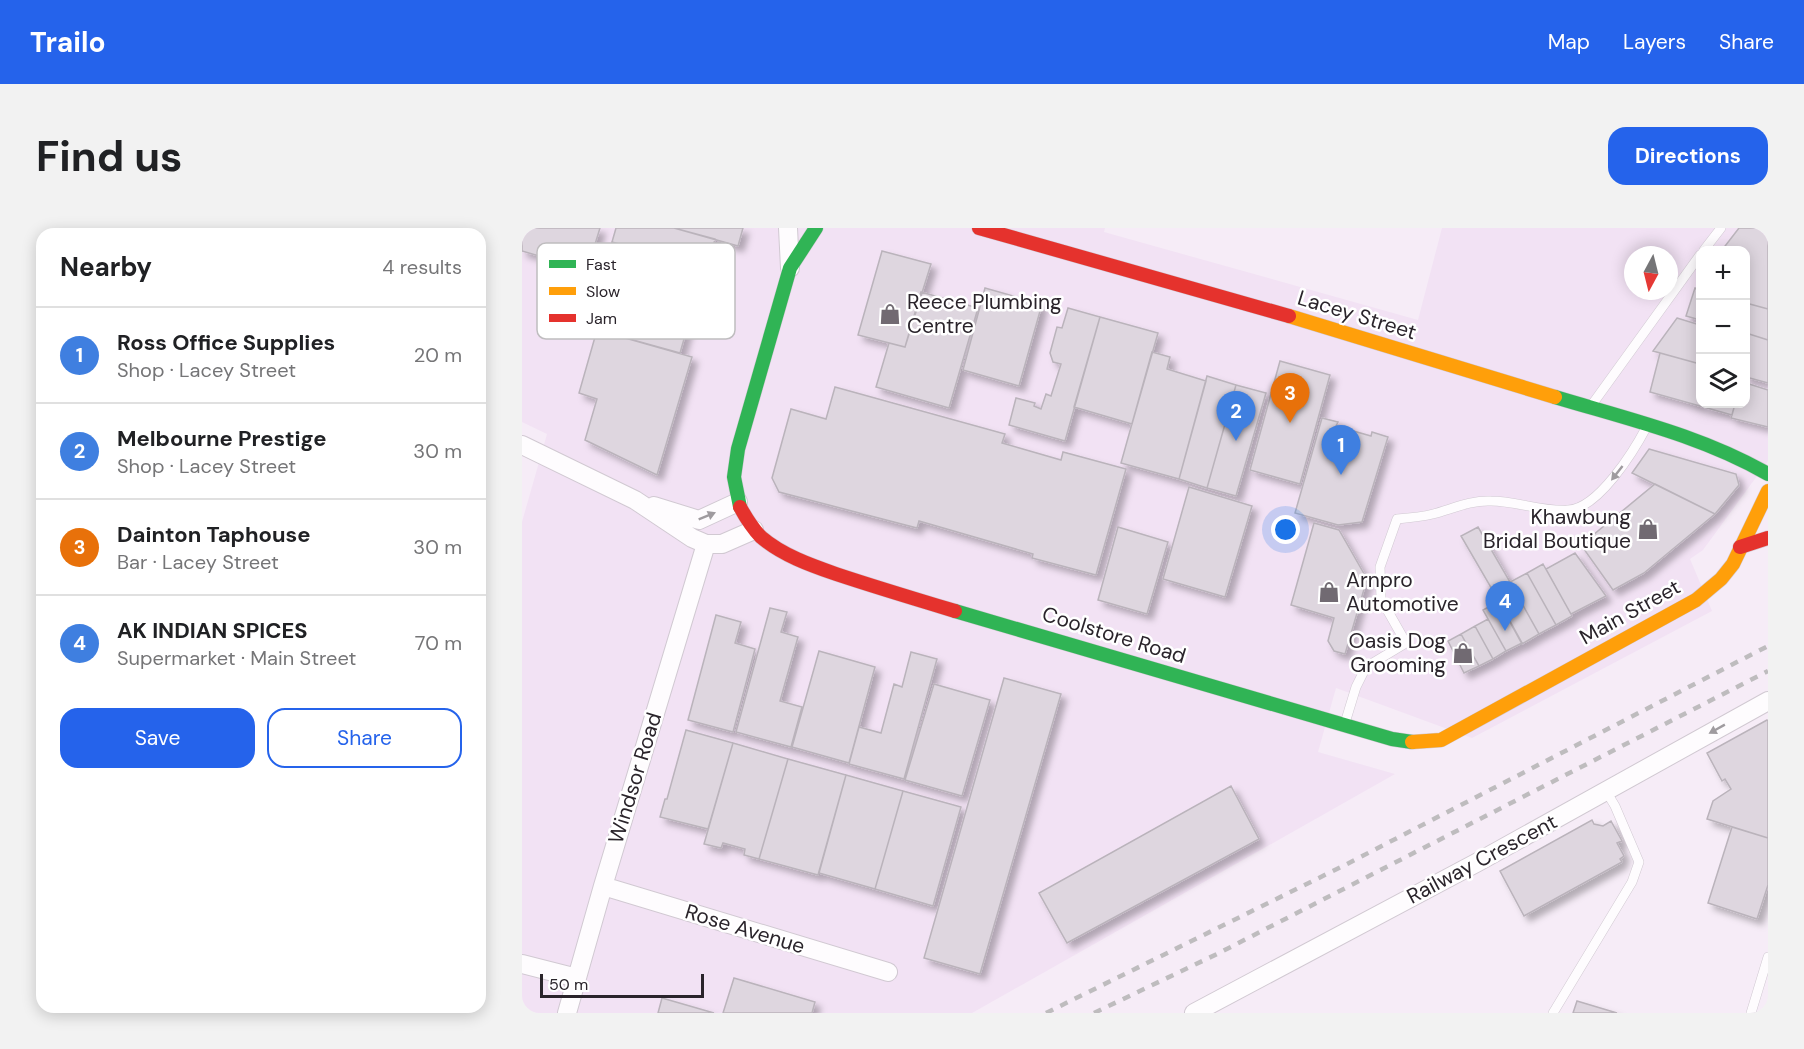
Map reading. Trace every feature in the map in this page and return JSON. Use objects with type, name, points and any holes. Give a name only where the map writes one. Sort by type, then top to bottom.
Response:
[{"type":"street","points":[[788,228],[790,268]]},
{"type":"street","points":[[522,445],[635,500],[692,538],[706,544],[722,544],[753,530],[738,502],[734,477],[738,449],[790,268],[816,228]]},
{"type":"street","name":"Lacey Street","points":[[979,228],[1378,342],[1442,364],[1648,424],[1722,449],[1768,474]]},
{"type":"street","name":"Lacey Street","points":[[1722,449],[1757,454],[1768,459]]},
{"type":"street","name":"Main Street","points":[[1469,724],[1696,600],[1723,577],[1732,564],[1768,491]]},
{"type":"street","points":[[635,500],[699,520],[738,502]]},
{"type":"street","name":"Coolstore Road","points":[[753,530],[769,545],[788,555],[865,584],[1392,739],[1422,742],[1441,740],[1469,724]]},
{"type":"street","points":[[1740,547],[1768,538]]},
{"type":"street","name":"Windsor Road","points":[[567,1013],[706,544]]},
{"type":"street","name":"Railway Crescent","points":[[1194,1013],[1478,862],[1768,701]]},
{"type":"street","name":"Rose Avenue","points":[[603,886],[888,972]]},
{"type":"street","points":[[522,964],[577,978]]},
{"type":"lane","points":[[1707,246],[1721,228]]},
{"type":"lane","points":[[1590,408],[1696,261]]},
{"type":"lane","points":[[1345,725],[1356,687],[1366,668],[1406,643],[1381,599],[1380,567],[1397,519],[1430,515],[1489,501],[1570,510],[1595,498],[1616,475],[1648,424]]},
{"type":"lane","points":[[1553,1013],[1632,882],[1639,862],[1615,806],[1606,791]]},
{"type":"lane","points":[[1751,1013],[1763,993],[1768,957]]},
{"type":"shaded area","points":[[522,228],[1105,228],[1104,232],[1418,320],[1442,228],[1768,228],[1768,461],[1703,550],[1690,559],[1712,611],[1472,738],[1336,688],[1318,752],[1395,774],[972,1013],[522,1013],[522,522],[547,434],[522,422]]},
{"type":"building","points":[[522,228],[600,228],[595,243],[537,243],[537,255],[522,251]]},
{"type":"building","points":[[616,228],[674,228],[715,239],[714,243],[612,242]]},
{"type":"building","points":[[674,228],[743,228],[738,246],[735,243],[727,243]]},
{"type":"building","points":[[1739,228],[1768,228],[1768,309],[1750,304],[1750,246],[1725,246]]},
{"type":"building","name":"Reece Plumbing Centre","points":[[882,251],[931,264],[905,347],[858,335]]},
{"type":"building","points":[[985,288],[1042,304],[1019,386],[963,370]]},
{"type":"building","points":[[1695,288],[1696,319],[1686,316]]},
{"type":"building","points":[[921,292],[978,308],[949,408],[876,387],[889,343],[905,347]]},
{"type":"building","points":[[1750,304],[1768,309],[1768,340],[1750,334]]},
{"type":"building","points":[[1068,308],[1100,317],[1065,441],[1009,425],[1016,398],[1035,403],[1034,406],[1041,409],[1046,394],[1051,396],[1061,364],[1053,362],[1050,353],[1057,327],[1062,328]]},
{"type":"building","points":[[1100,317],[1158,333],[1132,424],[1074,407]]},
{"type":"building","points":[[1677,318],[1696,324],[1696,363],[1653,351]]},
{"type":"building","points":[[1750,334],[1768,340],[1768,383],[1750,378]]},
{"type":"building","points":[[594,339],[629,339],[692,357],[657,475],[585,440],[597,399],[579,393]]},
{"type":"building","points":[[629,339],[684,339],[680,353]]},
{"type":"building","points":[[1152,352],[1170,357],[1167,369],[1206,381],[1179,479],[1121,463]]},
{"type":"building","points":[[1660,353],[1696,363],[1696,405],[1650,392]]},
{"type":"building","points":[[1280,361],[1330,375],[1300,484],[1250,470]]},
{"type":"building","points":[[1207,376],[1236,385],[1207,488],[1179,479]]},
{"type":"building","points":[[1750,384],[1768,390],[1768,427],[1731,418],[1734,408],[1750,408]]},
{"type":"building","points":[[1236,385],[1266,393],[1236,496],[1207,488]]},
{"type":"building","points":[[835,387],[1005,434],[1002,443],[1061,460],[1063,452],[1126,469],[1096,575],[1032,558],[1033,554],[919,521],[917,528],[779,492],[772,478],[791,409],[826,419]]},
{"type":"building","points":[[1707,408],[1734,408],[1732,415]]},
{"type":"building","points":[[1322,418],[1338,422],[1336,426],[1371,436],[1372,432],[1388,437],[1362,522],[1338,525],[1295,513]]},
{"type":"building","points":[[1649,449],[1736,474],[1739,485],[1715,514],[1632,473]]},
{"type":"building","name":"Khawbung Bridal Boutique","points":[[1655,484],[1715,514],[1644,573],[1613,590],[1581,545]]},
{"type":"building","points":[[1189,487],[1252,506],[1225,597],[1163,579]]},
{"type":"building","name":"Arnpro Automotive","points":[[1314,523],[1339,530],[1367,579],[1345,654],[1334,651],[1328,641],[1334,618],[1291,605]]},
{"type":"building","points":[[1118,527],[1168,542],[1147,614],[1098,600]]},
{"type":"building","points":[[1478,527],[1510,582],[1493,591],[1461,536]]},
{"type":"building","points":[[1575,553],[1606,596],[1571,614],[1546,569]]},
{"type":"building","points":[[1543,564],[1572,616],[1556,625],[1527,573]]},
{"type":"building","points":[[1527,573],[1556,625],[1539,634],[1510,582]]},
{"type":"building","points":[[1510,582],[1539,634],[1522,644],[1493,591]]},
{"type":"building","points":[[1499,601],[1522,643],[1506,651],[1483,610]]},
{"type":"building","points":[[770,608],[787,612],[781,632],[798,637],[780,701],[802,707],[791,747],[736,732]]},
{"type":"building","points":[[716,615],[741,622],[735,643],[755,649],[733,732],[688,720]]},
{"type":"building","points":[[1488,619],[1506,651],[1493,659],[1475,626]]},
{"type":"building","points":[[1475,626],[1493,659],[1479,666],[1461,634]]},
{"type":"building","name":"Oasis Dog Grooming","points":[[1461,634],[1479,666],[1464,673],[1448,641]]},
{"type":"building","points":[[819,651],[875,667],[849,763],[792,747]]},
{"type":"building","points":[[911,652],[937,659],[904,779],[849,764],[859,727],[881,733],[894,684],[902,687]]},
{"type":"building","points":[[1004,678],[1061,694],[980,974],[924,958]]},
{"type":"building","points":[[934,684],[990,700],[962,796],[905,780]]},
{"type":"building","points":[[1767,720],[1768,838],[1707,819],[1713,801],[1731,789],[1725,779],[1722,781],[1707,753]]},
{"type":"building","points":[[686,730],[733,743],[708,829],[660,817]]},
{"type":"building","points":[[733,743],[788,759],[759,859],[744,855],[745,849],[723,843],[721,848],[704,844]]},
{"type":"building","points":[[788,759],[846,775],[818,875],[759,859]]},
{"type":"building","points":[[846,775],[903,791],[875,889],[819,873]]},
{"type":"building","points":[[1231,786],[1259,839],[1067,943],[1039,893]]},
{"type":"building","points":[[903,791],[961,807],[933,906],[875,889]]},
{"type":"building","points":[[1592,820],[1594,824],[1603,826],[1611,821],[1622,841],[1617,843],[1624,856],[1620,859],[1622,862],[1524,916],[1500,871]]},
{"type":"building","points":[[1732,827],[1768,838],[1768,885],[1757,919],[1708,903]]},
{"type":"building","points":[[734,978],[815,1002],[812,1013],[723,1013]]},
{"type":"building","points":[[662,998],[714,1013],[658,1013]]},
{"type":"building","points":[[1577,1001],[1617,1013],[1573,1013]]},
{"type":"railway","points":[[1046,1013],[1345,865],[1768,646]]},
{"type":"railway","points":[[1094,1013],[1217,954],[1768,671]]},
{"type":"traffic: fast","points":[[740,507],[734,477],[738,449],[790,268],[816,228]]},
{"type":"traffic: fast","points":[[1555,397],[1691,439],[1768,474]]},
{"type":"traffic: fast","points":[[955,611],[1392,739],[1412,742]]},
{"type":"traffic: slow","points":[[1289,316],[1555,397]]},
{"type":"traffic: slow","points":[[1412,742],[1441,740],[1696,600],[1721,579],[1733,564],[1768,491]]},
{"type":"traffic: jam","points":[[979,228],[1289,316]]},
{"type":"traffic: jam","points":[[740,507],[749,523],[761,537],[797,559],[851,579],[955,611]]},
{"type":"traffic: jam","points":[[1740,547],[1768,538]]},
{"type":"place","name":"Reece Plumbing Centre","points":[[890,314]]},
{"type":"place","name":"Dainton Taphouse","points":[[1290,423]]},
{"type":"place","name":"Melbourne Prestige","points":[[1236,441]]},
{"type":"place","name":"Ross Office Supplies","points":[[1341,475]]},
{"type":"place","name":"Khawbung Bridal Boutique","points":[[1648,529]]},
{"type":"place","name":"Arnpro Automotive","points":[[1329,592]]},
{"type":"place","name":"AK INDIAN SPICES","points":[[1505,631]]},
{"type":"place","name":"Oasis Dog Grooming","points":[[1463,653]]}]
